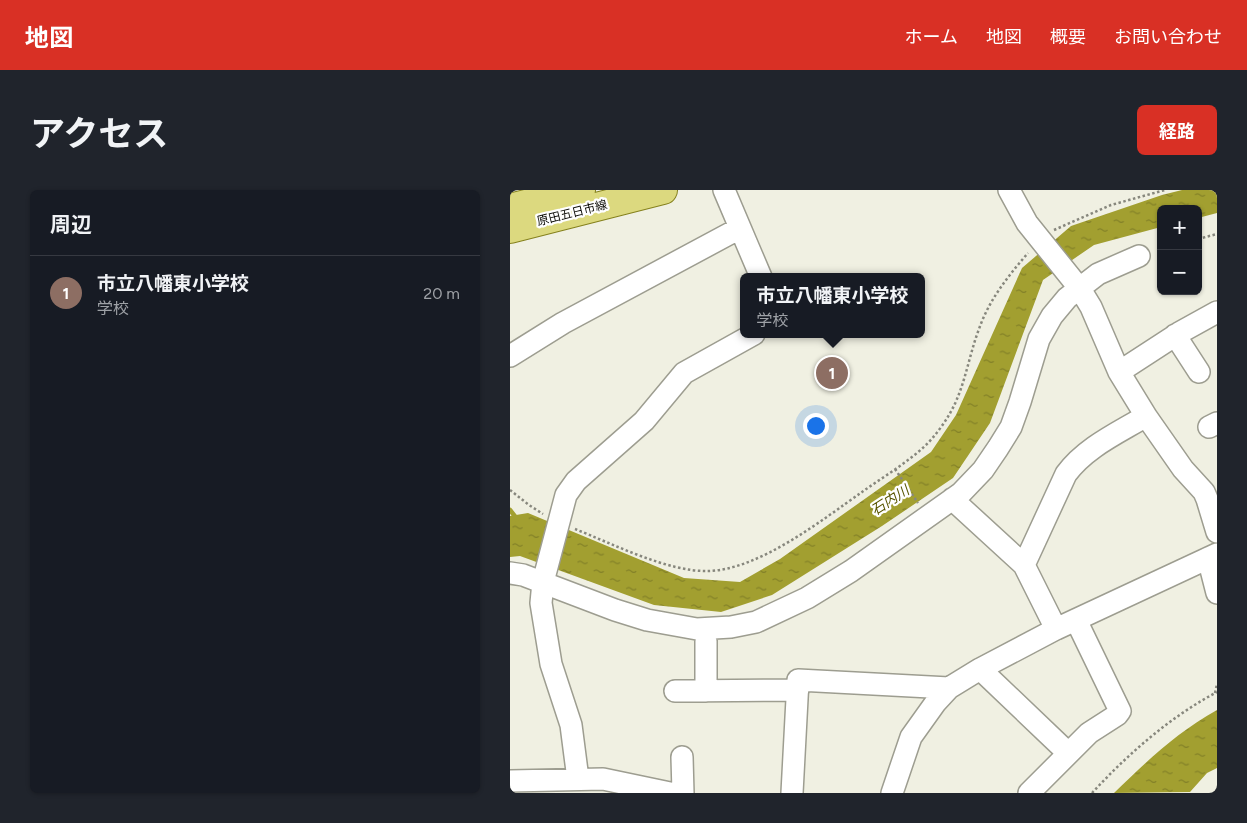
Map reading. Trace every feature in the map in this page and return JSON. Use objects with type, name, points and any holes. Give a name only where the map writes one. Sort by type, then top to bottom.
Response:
[{"type":"main road","name":"原田五日市線","points":[[510,208],[581,190]]},
{"type":"main road","name":"原田五日市線","points":[[510,228],[663,190]]},
{"type":"street","points":[[724,190],[758,273]]},
{"type":"street","points":[[1009,190],[1019,210],[1041,242],[1077,286],[1091,307],[1119,372],[1146,416],[1183,469],[1208,498],[1217,532]]},
{"type":"street","points":[[510,356],[563,323],[740,228]]},
{"type":"street","points":[[510,573],[544,578],[615,610],[646,620],[697,629],[731,627],[756,622],[807,598],[851,571],[961,493],[983,470],[1010,427],[1020,402],[1039,339],[1052,316],[1077,286],[1098,274],[1139,256]]},
{"type":"street","points":[[1119,372],[1175,335],[1217,312]]},
{"type":"street","points":[[1175,335],[1199,372]]},
{"type":"street","points":[[578,779],[571,725],[551,664],[541,603],[544,578],[558,523],[570,488],[644,421],[684,373],[747,338]]},
{"type":"street","points":[[1024,565],[1066,474],[1074,462],[1146,416]]},
{"type":"street","points":[[952,499],[1024,565],[1056,629]]},
{"type":"street","points":[[892,793],[911,737],[936,702],[949,688],[1056,629],[1213,556],[1217,593]]},
{"type":"street","points":[[1030,793],[1089,734],[1120,711],[1076,620]]},
{"type":"street","points":[[706,640],[706,691]]},
{"type":"street","points":[[980,670],[1068,754]]},
{"type":"street","points":[[792,793],[798,680],[949,688]]},
{"type":"street","points":[[675,691],[798,690]]},
{"type":"street","points":[[682,757],[683,793]]},
{"type":"street","points":[[510,781],[603,779],[670,793]]},
{"type":"path","points":[[510,490],[529,505],[558,523],[654,560],[692,570],[710,571],[745,562],[783,544],[806,530],[895,469],[933,438],[950,414],[966,376],[976,338],[985,314],[1006,278],[1041,242],[1067,224],[1111,205],[1166,190]]},
{"type":"path","points":[[1202,238],[1217,234]]},
{"type":"path","points":[[895,469],[919,505]]},
{"type":"path","points":[[1092,793],[1124,760],[1152,736],[1216,692],[1217,684]]},
{"type":"water","name":"石内川","points":[[1182,190],[1217,190],[1217,213],[1202,217],[1202,205],[1157,205],[1157,228],[1094,245],[1043,280],[990,423],[953,478],[882,526],[772,595],[721,612],[654,605],[520,556],[510,557],[510,516],[528,513],[684,578],[740,582],[780,559],[931,452],[956,415],[1022,268],[1071,226]]},
{"type":"water","points":[[1217,710],[1217,768],[1207,773],[1190,792],[1114,793],[1175,738]]},
{"type":"waterway","points":[[510,510],[517,519]]},
{"type":"place","name":"市立八幡東小学校","points":[[832,373]]}]
